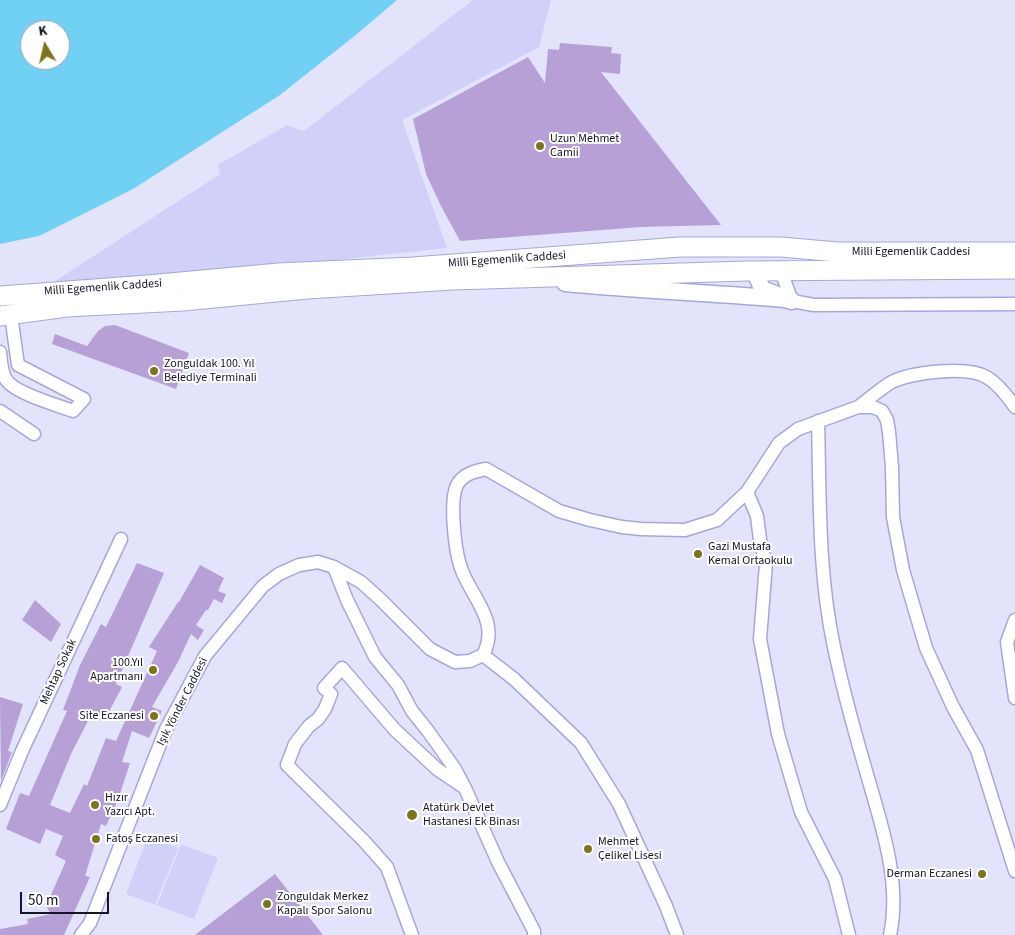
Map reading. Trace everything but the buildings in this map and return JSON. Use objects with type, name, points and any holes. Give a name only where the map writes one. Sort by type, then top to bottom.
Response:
[{"type":"highway","name":"Milli Egemenlik Caddesi","points":[[6,303],[148,285],[279,273],[413,267],[680,247],[754,246],[837,252],[1015,252]]},
{"type":"highway","points":[[754,246],[755,271]]},
{"type":"highway","points":[[781,247],[781,271]]},
{"type":"highway","name":"Milli Egemenlik Caddesi","points":[[6,303],[67,307],[183,300],[307,289],[508,278],[755,271],[1015,269]]},
{"type":"main road","points":[[755,271],[762,289],[788,300]]},
{"type":"main road","points":[[508,278],[605,288],[674,290],[788,300]]},
{"type":"street","points":[[781,271],[788,300],[814,305],[1015,304]]},
{"type":"street","points":[[0,352],[3,373],[8,382],[17,389],[73,411],[84,399],[18,365],[6,303]]},
{"type":"street","points":[[677,935],[666,906],[619,804],[582,743],[514,679],[484,655],[489,644],[488,626],[480,603],[462,572],[454,532],[453,505],[457,484],[471,472],[486,469],[559,511],[590,520],[641,529],[685,530],[717,520],[747,492],[779,443],[798,429],[858,407],[891,382],[939,371],[965,370],[987,377],[1015,406]]},
{"type":"street","points":[[858,407],[873,407],[882,411],[887,420],[892,467],[893,517],[908,588],[926,648],[977,750],[1015,871]]},
{"type":"street","points":[[0,411],[34,434]]},
{"type":"street","points":[[818,421],[821,563],[834,646],[853,726],[888,856],[893,897],[890,935]]},
{"type":"street","points":[[747,492],[757,516],[766,564],[760,639],[778,734],[801,812],[835,879],[850,935]]},
{"type":"street","name":"Mehtap Sokak","points":[[0,805],[22,751],[121,539]]},
{"type":"street","name":"Işık Yönder Caddesi","points":[[81,935],[90,923],[166,729],[205,656],[263,586],[279,574],[299,565],[318,562],[334,567],[361,582],[430,649],[455,662],[470,661],[484,655]]},
{"type":"street","points":[[334,567],[347,600],[375,657],[398,685],[412,711],[455,769],[498,862],[534,931],[534,935]]},
{"type":"street","points":[[1015,620],[1007,642],[1015,698]]},
{"type":"street","points":[[412,935],[388,867],[364,840],[286,765],[295,744],[325,709],[331,694],[324,688],[342,668],[396,730],[437,769],[465,788]]},
{"type":"shaded area","points":[[0,0],[397,0],[280,95],[133,189],[39,236],[0,244]]},
{"type":"shaded area","points":[[473,0],[551,0],[539,47],[402,120],[447,248],[307,263],[52,283],[220,174],[218,165],[287,125],[304,131]]},
{"type":"shaded area","points":[[148,836],[178,848],[155,905],[126,894]]},
{"type":"shaded area","points":[[181,844],[218,858],[194,919],[157,905]]},
{"type":"place","name":"Uzun Mehmet Camii","points":[[540,146]]},
{"type":"place","name":"Zonguldak 100. Yıl Belediye Terminali","points":[[154,371]]},
{"type":"place","name":"Gazi Mustafa Kemal Ortaokulu","points":[[698,554]]},
{"type":"place","name":"100.Yıl Apartmanı","points":[[153,670]]},
{"type":"place","name":"Site Eczanesi","points":[[154,716]]},
{"type":"place","name":"Hızır Yazıcı Apt.","points":[[95,805]]},
{"type":"place","name":"Atatürk Devlet Hastanesi Ek Binası","points":[[412,815]]},
{"type":"place","name":"Fatoş Eczanesi","points":[[96,839]]},
{"type":"place","name":"Mehmet Çelikel Lisesi","points":[[588,849]]},
{"type":"place","name":"Derman Eczanesi","points":[[982,874]]},
{"type":"place","name":"Zonguldak Merkez Kapalı Spor Salonu","points":[[267,904]]}]
